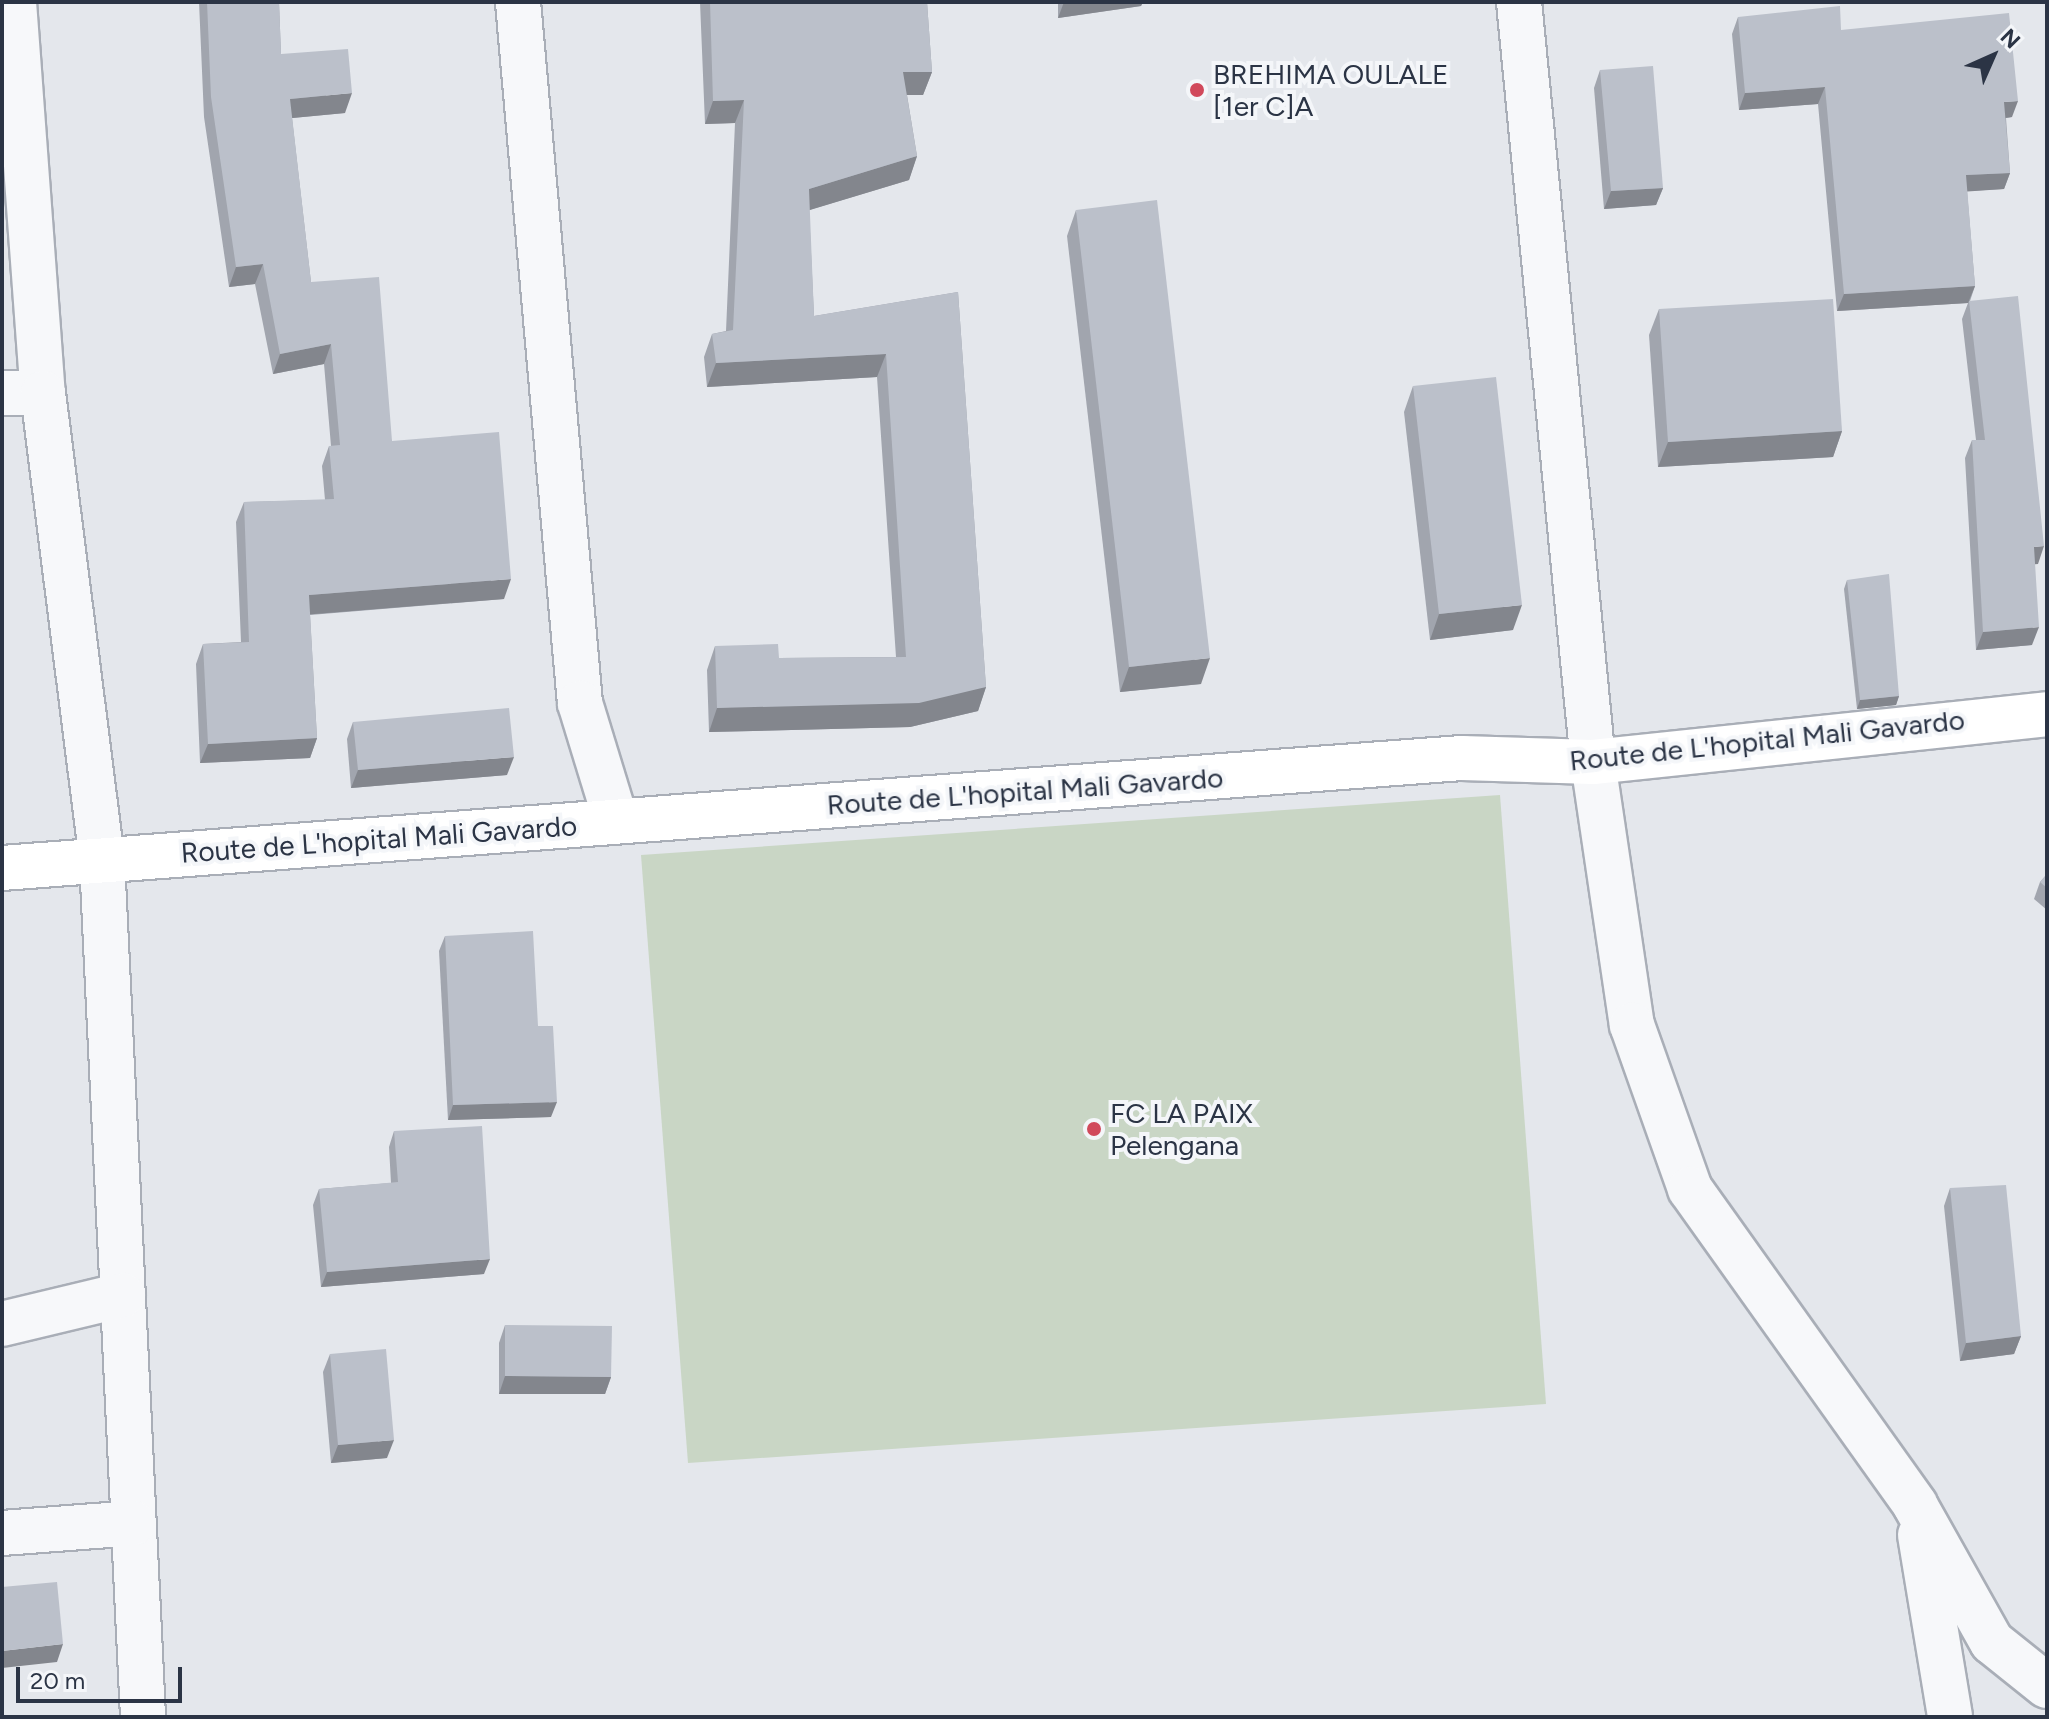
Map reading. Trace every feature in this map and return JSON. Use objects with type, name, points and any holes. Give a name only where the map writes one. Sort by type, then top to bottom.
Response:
[{"type":"main road","name":"Route de L'hopital Mali Gavardo","points":[[2,868],[1462,758],[1593,762],[2047,714]]},
{"type":"street","points":[[14,2],[23,393],[102,860],[143,1717]]},
{"type":"street","points":[[518,2],[580,703],[616,821]]},
{"type":"street","points":[[1519,2],[1593,762],[1632,1025],[1690,1189],[1915,1505],[1992,1642],[2047,1686]]},
{"type":"street","points":[[2,1324],[123,1295]]},
{"type":"street","points":[[1915,1505],[1950,1717]]},
{"type":"street","points":[[2,1533],[134,1523]]},
{"type":"green space","name":"FC LA PAIX Pelengana","points":[[1500,795],[1546,1404],[688,1463],[641,855]]},
{"type":"building","points":[[207,2],[279,2],[281,54],[348,49],[352,93],[290,99],[311,282],[379,277],[392,441],[499,432],[511,579],[309,595],[317,738],[208,744],[203,644],[249,642],[244,502],[334,499],[329,446],[340,445],[331,344],[280,354],[263,264],[236,267],[211,97]]},
{"type":"building","points":[[710,2],[927,2],[932,72],[903,72],[917,156],[809,189],[814,316],[958,292],[986,687],[919,703],[717,708],[715,646],[778,644],[779,658],[906,657],[886,354],[716,363],[712,334],[733,330],[744,100],[713,101]]},
{"type":"building","points":[[1840,6],[1841,30],[2009,13],[2018,101],[2004,102],[2010,173],[1966,175],[1975,286],[1844,294],[1825,87],[1745,93],[1738,17]]},
{"type":"building","points":[[1653,66],[1663,188],[1611,191],[1600,70]]},
{"type":"building","points":[[1157,200],[1210,658],[1129,667],[1076,210]]},
{"type":"building","points":[[2018,296],[2044,546],[2034,547],[2039,627],[1983,632],[1972,440],[1985,440],[1969,301]]},
{"type":"building","points":[[1833,299],[1842,431],[1668,442],[1659,309]]},
{"type":"building","points":[[1496,377],[1522,605],[1439,614],[1413,386]]},
{"type":"building","points":[[1889,574],[1899,696],[1860,700],[1847,580]]},
{"type":"building","points":[[509,708],[514,757],[358,770],[353,722]]},
{"type":"building","points":[[2047,874],[2047,888],[2040,882]]},
{"type":"building","points":[[533,931],[538,1026],[553,1026],[557,1102],[453,1105],[445,936]]},
{"type":"building","points":[[482,1126],[490,1259],[327,1272],[319,1189],[398,1182],[394,1131]]},
{"type":"building","points":[[2006,1185],[2021,1336],[1966,1343],[1950,1188]]},
{"type":"building","points":[[505,1325],[612,1326],[611,1377],[505,1376]]},
{"type":"building","points":[[386,1349],[394,1440],[338,1445],[330,1354]]},
{"type":"building","points":[[57,1582],[63,1644],[2,1651],[2,1587]]},
{"type":"place","name":"BREHIMA OULALE [1er C]A","points":[[1197,90]]},
{"type":"place","name":"FC LA PAIX Pelengana","points":[[1094,1129]]}]
